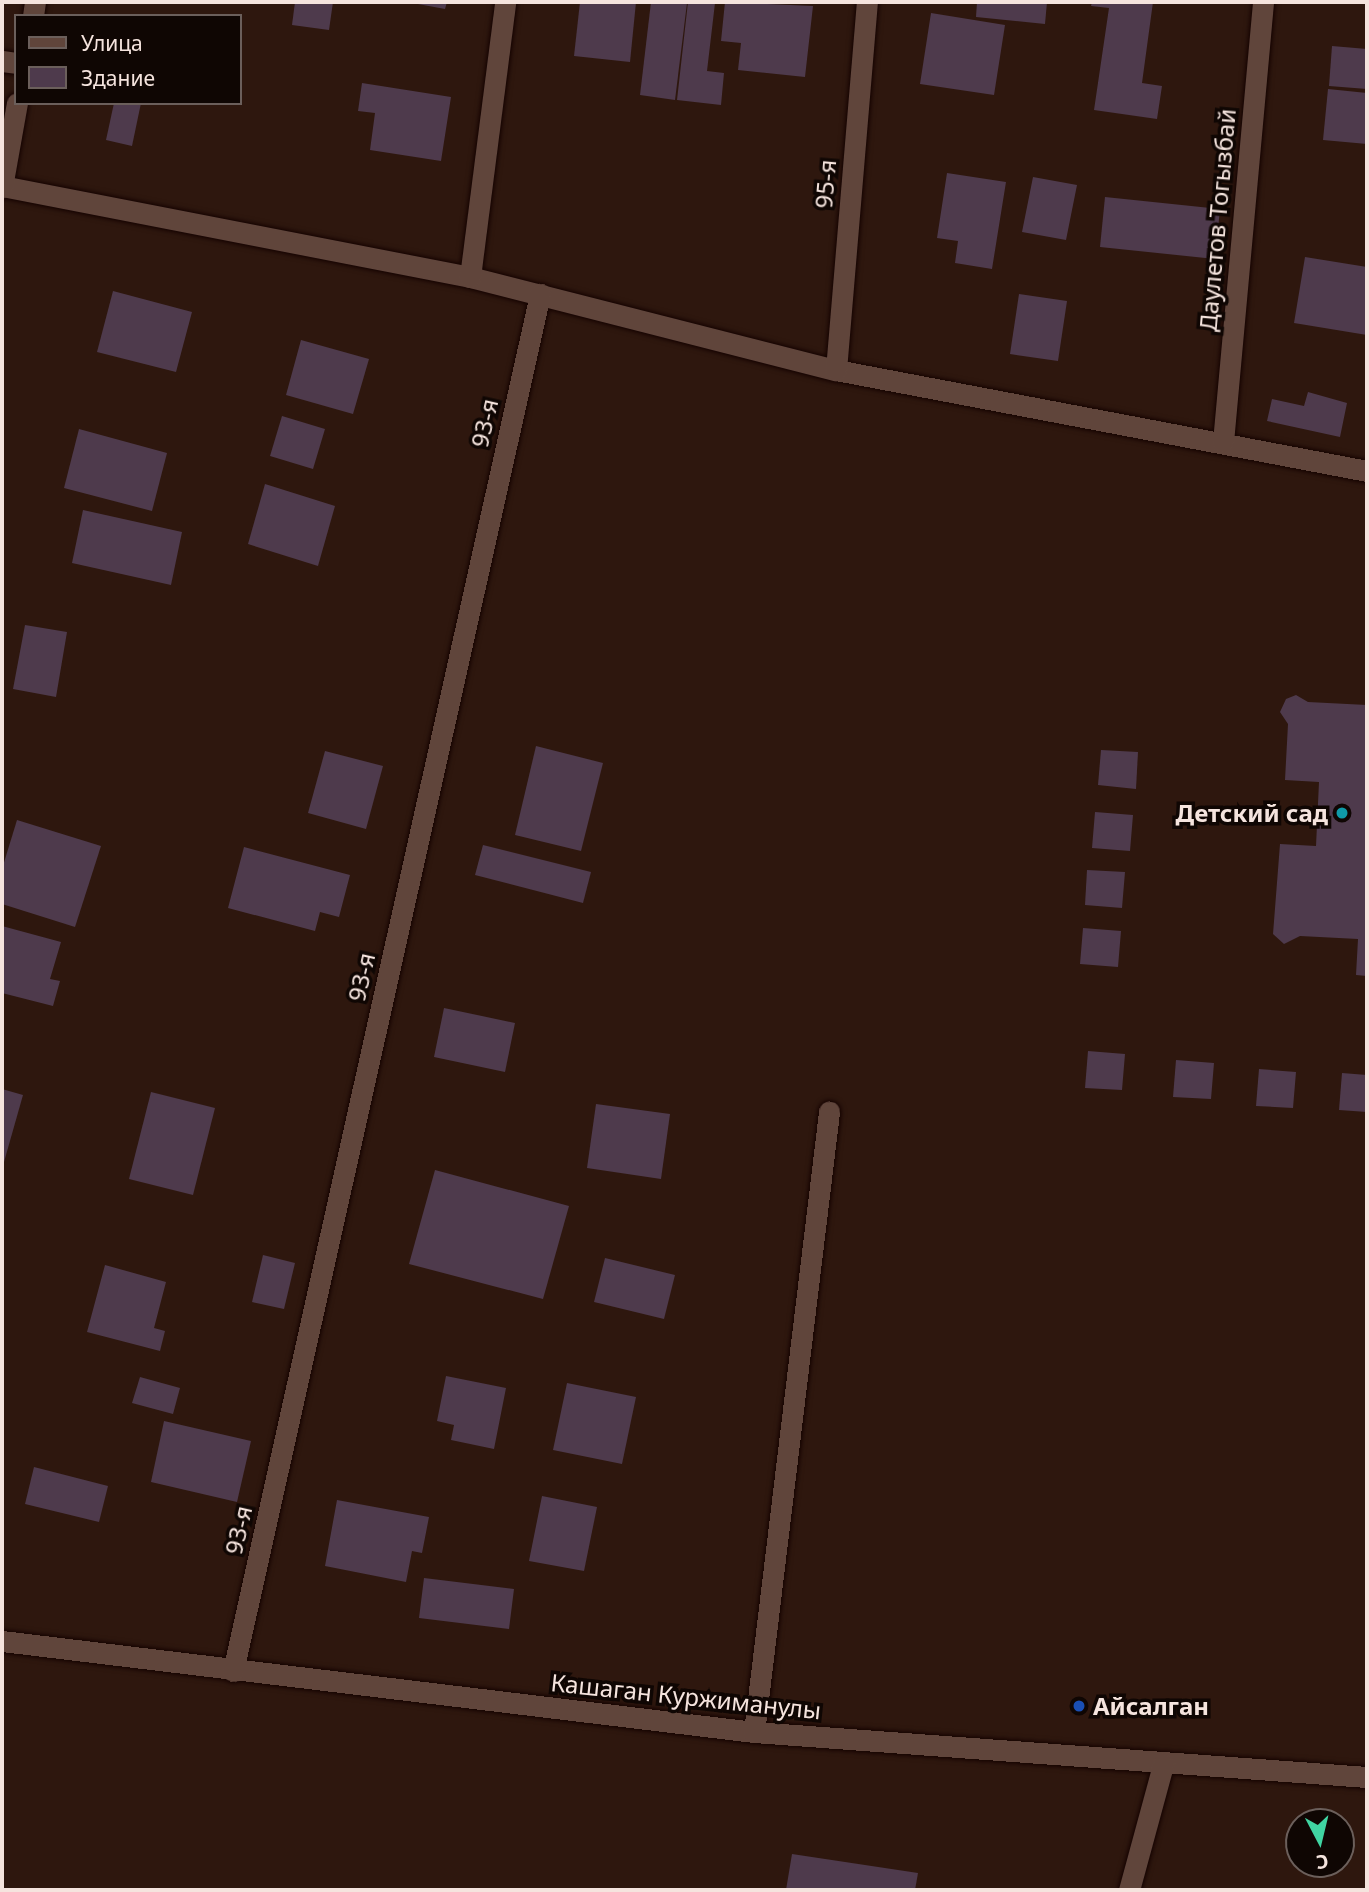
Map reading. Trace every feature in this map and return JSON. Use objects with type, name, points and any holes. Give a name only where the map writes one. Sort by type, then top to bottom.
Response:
[{"type":"street","points":[[470,277],[505,2]]},
{"type":"street","name":"95-я","points":[[836,370],[867,2]]},
{"type":"street","name":"Даулетов Тогызбай","points":[[1223,442],[1264,2]]},
{"type":"street","points":[[17,105],[2,187],[470,277],[836,370],[1367,471]]},
{"type":"street","name":"93-я","points":[[233,1671],[540,294]]},
{"type":"street","points":[[754,1732],[829,1112]]},
{"type":"street","name":"Кашаган Куржиманулы","points":[[2,1641],[754,1732],[1163,1765],[1367,1777]]},
{"type":"street","points":[[1129,1890],[1163,1765]]},
{"type":"building","points":[[295,2],[333,2],[329,30],[292,25]]},
{"type":"building","points":[[407,2],[447,2],[445,9]]},
{"type":"building","points":[[580,2],[636,2],[630,62],[574,56]]},
{"type":"building","points":[[651,2],[687,3],[675,100],[640,95]]},
{"type":"building","points":[[688,2],[715,3],[707,71],[724,73],[721,105],[677,100]]},
{"type":"building","points":[[725,2],[813,6],[805,77],[738,70],[741,43],[721,41]]},
{"type":"building","points":[[977,2],[1047,2],[1045,24],[976,17]]},
{"type":"building","points":[[1092,2],[1153,2],[1142,83],[1162,86],[1157,119],[1094,110],[1109,8],[1091,6]]},
{"type":"building","points":[[931,13],[1005,25],[994,95],[920,84]]},
{"type":"building","points":[[1332,46],[1367,49],[1367,89],[1329,86]]},
{"type":"building","points":[[362,83],[451,97],[441,161],[370,150],[375,113],[358,111]]},
{"type":"building","points":[[1328,89],[1367,93],[1367,144],[1323,140]]},
{"type":"building","points":[[114,105],[141,105],[132,146],[106,140]]},
{"type":"building","points":[[947,173],[1006,182],[992,269],[955,263],[958,241],[937,238]]},
{"type":"building","points":[[1033,177],[1077,185],[1066,240],[1022,232]]},
{"type":"building","points":[[1105,197],[1220,209],[1215,259],[1100,247]]},
{"type":"building","points":[[1305,257],[1367,267],[1367,335],[1294,323]]},
{"type":"building","points":[[113,291],[192,312],[176,372],[97,352]]},
{"type":"building","points":[[1019,294],[1067,301],[1058,361],[1010,354]]},
{"type":"building","points":[[301,340],[369,359],[353,414],[286,395]]},
{"type":"building","points":[[1308,392],[1347,403],[1340,437],[1267,421],[1272,399],[1304,406]]},
{"type":"building","points":[[282,416],[325,429],[313,469],[270,456]]},
{"type":"building","points":[[79,429],[167,453],[152,511],[64,488]]},
{"type":"building","points":[[265,484],[335,506],[318,566],[248,544]]},
{"type":"building","points":[[83,510],[182,532],[171,585],[72,563]]},
{"type":"building","points":[[25,625],[67,632],[56,697],[13,689]]},
{"type":"building","name":"Детский сад","points":[[1296,695],[1308,702],[1367,705],[1367,976],[1356,975],[1358,939],[1300,936],[1284,944],[1273,934],[1280,844],[1316,846],[1319,782],[1285,780],[1288,724],[1280,712],[1286,699]]},
{"type":"building","points":[[536,746],[603,763],[581,851],[515,835]]},
{"type":"building","points":[[1101,750],[1138,752],[1136,789],[1098,785]]},
{"type":"building","points":[[325,751],[383,766],[366,829],[308,813]]},
{"type":"building","points":[[1095,812],[1133,815],[1130,851],[1092,848]]},
{"type":"building","points":[[17,820],[101,846],[75,927],[2,904],[2,869]]},
{"type":"building","points":[[483,845],[591,872],[583,903],[475,875]]},
{"type":"building","points":[[244,847],[350,875],[339,917],[320,912],[315,931],[228,908]]},
{"type":"building","points":[[1087,870],[1125,872],[1122,908],[1085,905]]},
{"type":"building","points":[[2,926],[61,942],[50,979],[60,981],[53,1006],[2,993]]},
{"type":"building","points":[[1083,928],[1121,931],[1118,967],[1080,964]]},
{"type":"building","points":[[444,1008],[515,1023],[505,1072],[434,1057]]},
{"type":"building","points":[[1088,1051],[1125,1054],[1122,1090],[1085,1088]]},
{"type":"building","points":[[1176,1060],[1214,1063],[1211,1099],[1173,1097]]},
{"type":"building","points":[[1259,1069],[1296,1072],[1293,1108],[1256,1106]]},
{"type":"building","points":[[1342,1073],[1367,1075],[1367,1112],[1339,1110]]},
{"type":"building","points":[[2,1089],[23,1095],[4,1162],[2,1162]]},
{"type":"building","points":[[151,1092],[215,1108],[193,1195],[129,1179]]},
{"type":"building","points":[[596,1104],[670,1114],[661,1179],[587,1168]]},
{"type":"building","points":[[435,1170],[569,1206],[543,1299],[409,1264]]},
{"type":"building","points":[[263,1255],[295,1263],[284,1309],[252,1302]]},
{"type":"building","points":[[605,1258],[675,1275],[664,1319],[594,1302]]},
{"type":"building","points":[[105,1265],[166,1282],[154,1328],[165,1331],[160,1351],[87,1332]]},
{"type":"building","points":[[446,1376],[506,1388],[494,1449],[451,1440],[454,1425],[437,1421]]},
{"type":"building","points":[[140,1377],[180,1388],[173,1414],[132,1403]]},
{"type":"building","points":[[567,1383],[636,1397],[622,1464],[553,1450]]},
{"type":"building","points":[[164,1421],[251,1441],[237,1502],[151,1482]]},
{"type":"building","points":[[34,1467],[108,1486],[99,1522],[25,1504]]},
{"type":"building","points":[[542,1496],[597,1507],[584,1571],[529,1561]]},
{"type":"building","points":[[337,1500],[429,1517],[422,1553],[412,1551],[406,1582],[325,1566]]},
{"type":"building","points":[[424,1578],[514,1589],[509,1629],[419,1618]]},
{"type":"building","points":[[792,1854],[918,1873],[915,1890],[786,1890]]},
{"type":"place","name":"Детский сад","points":[[1342,813]]},
{"type":"place","name":"Айсалган","points":[[1079,1706]]}]
